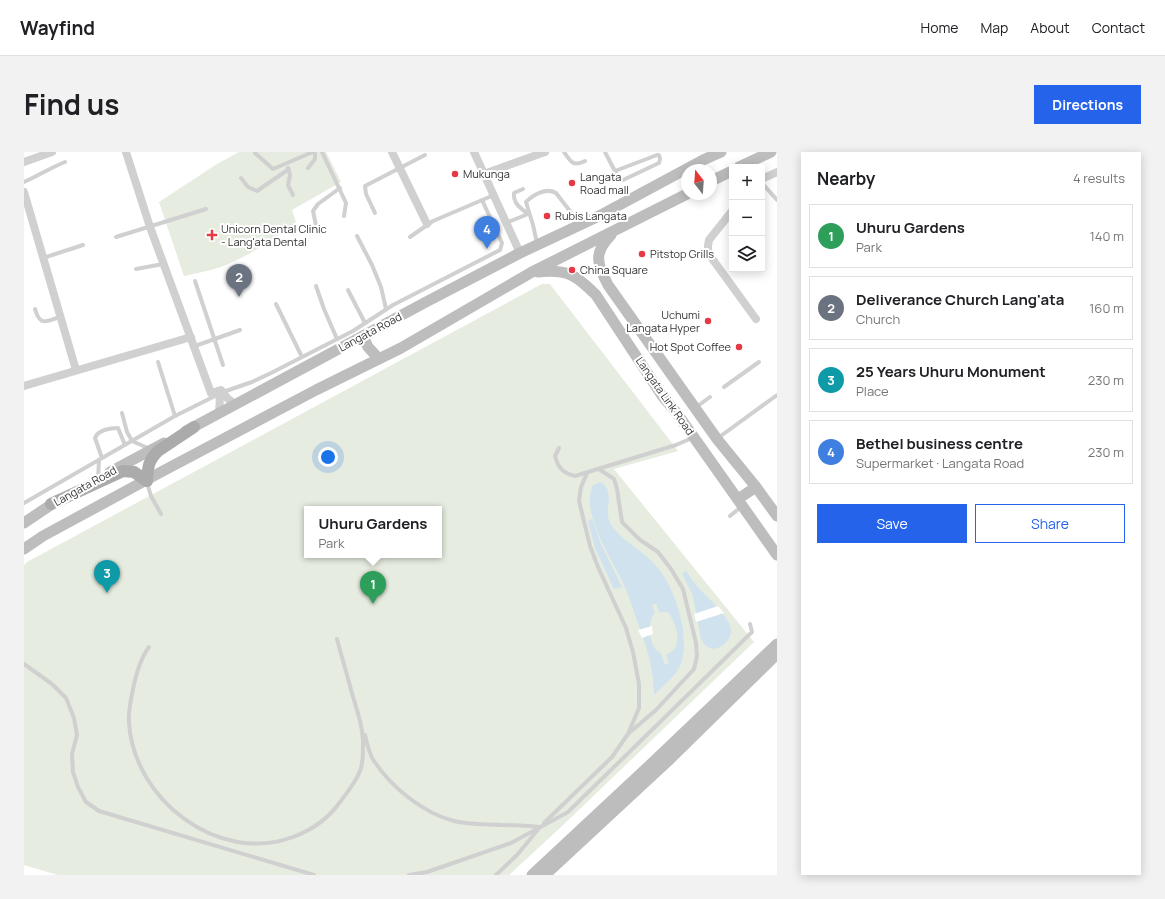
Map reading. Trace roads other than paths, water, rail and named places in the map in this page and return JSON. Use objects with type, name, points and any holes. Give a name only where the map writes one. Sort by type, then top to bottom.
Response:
[{"type":"main road","name":"Langata Road","points":[[24,523],[51,504],[426,302],[537,245],[599,216],[702,160],[721,152]]},
{"type":"main road","points":[[743,164],[752,156],[770,152]]},
{"type":"main road","points":[[717,178],[729,172]]},
{"type":"main road","points":[[24,550],[44,536],[147,480],[316,390],[400,348],[532,272],[681,197]]},
{"type":"main road","name":"Langata Link Road","points":[[615,230],[604,242],[598,254],[599,266],[608,285],[717,439],[756,487],[777,516]]},
{"type":"main road","name":"Langata Link Road","points":[[532,272],[549,271],[562,272],[572,275],[582,281],[596,295],[663,397],[676,412],[777,555]]},
{"type":"main road","points":[[363,336],[368,347],[378,359]]},
{"type":"main road","points":[[147,480],[150,461],[154,455],[194,427]]},
{"type":"main road","points":[[51,504],[123,471],[134,472],[147,480]]},
{"type":"main road","points":[[740,502],[756,487]]},
{"type":"main road","points":[[545,875],[559,856],[651,764],[777,644]]},
{"type":"main road","points":[[532,875],[559,856],[679,751],[777,654]]},
{"type":"street","points":[[24,162],[52,152]]},
{"type":"street","points":[[126,152],[163,264],[191,337],[218,393],[220,405],[219,413]]},
{"type":"street","points":[[392,152],[427,224]]},
{"type":"street","points":[[474,152],[520,254]]},
{"type":"street","points":[[484,174],[545,152]]},
{"type":"street","points":[[765,178],[777,172]]},
{"type":"street","points":[[24,192],[76,370]]},
{"type":"street","points":[[729,215],[709,240],[708,253],[756,319]]},
{"type":"street","points":[[24,386],[191,337]]},
{"type":"street","points":[[218,393],[236,404]]},
{"type":"lane","points":[[255,153],[273,169],[314,152],[315,159],[308,168]]},
{"type":"lane","points":[[322,152],[346,203],[344,216]]},
{"type":"lane","points":[[564,152],[574,164],[579,164],[585,161]]},
{"type":"lane","points":[[605,152],[619,179],[624,180],[627,180],[659,163],[659,155],[615,171]]},
{"type":"lane","points":[[375,213],[366,194],[365,186],[425,155]]},
{"type":"lane","points":[[24,182],[40,176],[54,166],[65,162]]},
{"type":"lane","points":[[286,164],[290,175],[288,185],[293,195]]},
{"type":"lane","points":[[241,178],[248,187],[257,191],[288,169]]},
{"type":"lane","points":[[765,186],[777,200]]},
{"type":"lane","points":[[317,230],[313,211],[318,204],[340,188]]},
{"type":"lane","points":[[523,189],[514,193],[514,198],[516,204],[528,214]]},
{"type":"lane","points":[[537,245],[526,202],[532,197],[546,191],[552,191],[580,225]]},
{"type":"lane","points":[[410,237],[427,224],[494,196]]},
{"type":"lane","points":[[24,503],[175,416],[218,393],[252,382],[302,357],[353,331],[386,309],[500,250],[502,243],[482,200]]},
{"type":"lane","points":[[116,237],[206,209]]},
{"type":"lane","points":[[506,223],[528,214]]},
{"type":"lane","points":[[358,236],[381,287],[386,309]]},
{"type":"lane","points":[[43,258],[83,245]]},
{"type":"lane","points":[[136,269],[163,264]]},
{"type":"lane","points":[[195,281],[223,365]]},
{"type":"lane","points":[[316,286],[337,339]]},
{"type":"lane","points":[[348,290],[365,323]]},
{"type":"lane","points":[[421,291],[426,302]]},
{"type":"lane","points":[[276,304],[302,357]]},
{"type":"lane","points":[[35,309],[38,319],[43,321],[60,317]]},
{"type":"lane","points":[[195,346],[240,330]]},
{"type":"lane","points":[[158,362],[175,416]]},
{"type":"lane","points":[[724,387],[759,362]]},
{"type":"lane","points":[[717,439],[777,395]]},
{"type":"lane","points":[[695,408],[710,397]]},
{"type":"lane","points":[[122,413],[127,432],[132,441],[151,450]]},
{"type":"lane","points":[[98,479],[101,459],[95,438],[96,434],[118,428],[125,445]]},
{"type":"lane","points":[[559,448],[555,456],[560,469],[575,476],[694,438]]},
{"type":"lane","points":[[599,469],[614,479],[622,522],[639,539],[658,552],[671,569],[683,589],[696,644],[697,656],[694,669],[656,710],[628,734]]},
{"type":"lane","points":[[496,875],[517,855],[540,827],[612,757],[628,734],[639,708],[640,684],[633,652],[626,628],[598,567],[579,501],[581,487],[587,473]]},
{"type":"lane","points":[[147,480],[152,496],[161,514]]},
{"type":"lane","points":[[730,516],[740,502]]},
{"type":"lane","points":[[409,875],[426,872],[511,843],[568,812],[752,632],[750,624]]},
{"type":"lane","points":[[337,639],[362,729],[373,760],[384,775],[419,806],[437,816],[454,821],[474,824],[503,824],[540,827]]},
{"type":"lane","points":[[149,647],[144,654],[136,676],[130,704],[129,722],[134,750],[148,780],[161,797],[176,812],[195,827],[219,837],[244,844],[265,844],[296,836],[319,824],[333,812],[348,792],[361,768],[363,745],[362,729]]},
{"type":"lane","points":[[24,664],[52,684],[66,698],[74,718],[77,735],[72,754],[73,772],[78,787],[86,802],[99,811],[314,875]]},
{"type":"water","points":[[600,482],[605,485],[609,499],[608,516],[612,526],[621,536],[656,566],[667,581],[677,605],[683,632],[683,658],[677,672],[654,695],[652,670],[643,637],[622,580],[596,529],[590,508],[592,486]],"holes":[[[656,603],[659,612],[668,612],[678,635],[676,647],[666,655],[669,663],[665,665],[661,653],[657,651],[651,641],[650,635],[650,622],[655,613],[652,605]]]},
{"type":"water","points":[[592,519],[600,542],[622,587],[614,589],[595,548],[588,521]]},
{"type":"water","points":[[686,571],[697,586],[722,613],[729,624],[731,634],[729,639],[720,647],[710,648],[705,645],[701,639],[693,596],[682,573]]},
{"type":"place","name":"Mukunga","points":[[455,174]]},
{"type":"place","name":"Langata Road mall","points":[[572,183]]},
{"type":"place","name":"Rubis Langata","points":[[547,216]]},
{"type":"place","name":"Unicorn Dental Clinic - Lang'ata Dental","points":[[212,235]]},
{"type":"place","name":"Bethel business centre","points":[[487,249]]},
{"type":"place","name":"Pitstop Grills","points":[[642,254]]},
{"type":"place","name":"China Square","points":[[572,270]]},
{"type":"place","name":"Deliverance Church Lang'ata","points":[[239,297]]},
{"type":"place","name":"Uchumi Langata Hyper","points":[[708,321]]},
{"type":"place","name":"Hot Spot Coffee","points":[[739,347]]},
{"type":"place","name":"25 Years Uhuru Monument","points":[[107,593]]},
{"type":"place","name":"Uhuru Gardens","points":[[373,604]]}]
